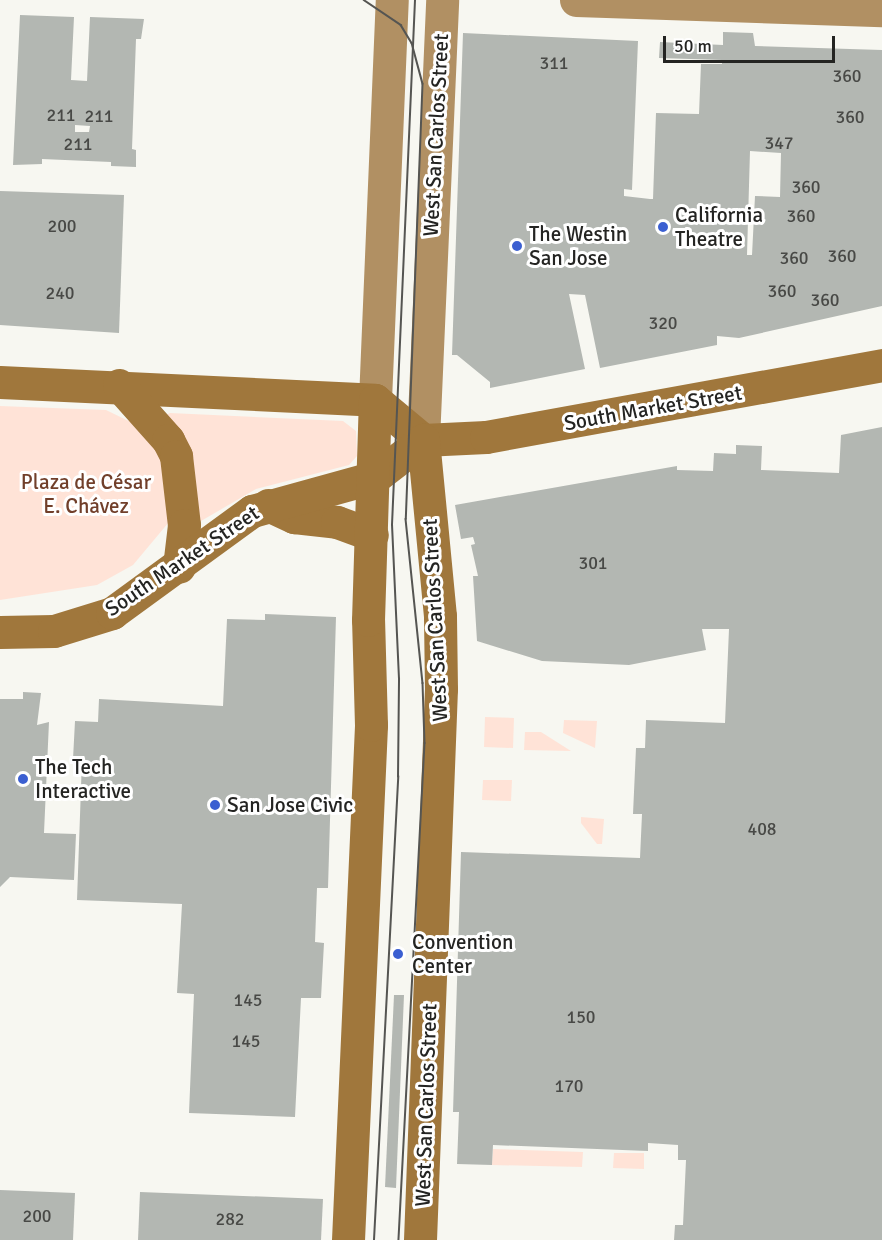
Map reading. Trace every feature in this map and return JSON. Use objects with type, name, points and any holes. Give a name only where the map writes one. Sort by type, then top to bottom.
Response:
[{"type":"main road","name":"South Market Street","points":[[0,632],[54,631],[81,625],[112,613],[179,567],[238,519],[267,505],[375,477],[423,440],[486,437],[882,365]]},
{"type":"main road","points":[[0,382],[119,385],[375,400],[423,440]]},
{"type":"main road","points":[[119,385],[168,440],[176,456],[184,525],[179,567]]},
{"type":"main road","points":[[348,1240],[370,736],[375,400]]},
{"type":"main road","name":"West San Carlos Street","points":[[420,1240],[441,689],[440,616],[423,440]]},
{"type":"main road","points":[[267,505],[294,517],[337,522],[372,535]]},
{"type":"street","points":[[375,400],[392,0]]},
{"type":"street","name":"West San Carlos Street","points":[[423,440],[442,0]]},
{"type":"street","points":[[576,0],[882,10]]},
{"type":"green space","name":"Plaza de César E. Chávez","points":[[0,406],[106,410],[141,427],[170,413],[343,421],[356,431],[357,456],[349,465],[256,489],[201,521],[169,522],[133,565],[97,585],[0,600]]},
{"type":"green space","points":[[485,717],[514,718],[513,748],[484,747]]},
{"type":"green space","points":[[564,720],[597,721],[595,748],[563,733]]},
{"type":"green space","points":[[525,732],[541,732],[571,751],[524,750]]},
{"type":"green space","points":[[483,780],[512,780],[511,801],[482,800]]},
{"type":"green space","points":[[581,817],[604,819],[602,844],[597,844],[581,823]]},
{"type":"green space","points":[[493,1149],[583,1152],[582,1167],[492,1165]]},
{"type":"green space","points":[[614,1153],[644,1153],[644,1169],[613,1168]]},
{"type":"building","points":[[20,15],[74,17],[71,80],[87,81],[90,17],[144,19],[141,39],[136,39],[132,149],[136,150],[136,167],[111,166],[111,162],[42,159],[42,164],[13,165]],"holes":[[[75,125],[90,126],[89,132],[75,132]]]},
{"type":"building","points":[[723,32],[753,33],[755,46],[882,50],[882,306],[739,338],[717,336],[717,345],[600,368],[585,295],[569,294],[585,369],[490,388],[490,382],[457,355],[452,355],[463,33],[638,41],[632,190],[624,189],[624,196],[650,199],[653,199],[656,113],[699,114],[701,64],[722,64],[722,60],[659,58],[660,42],[723,45]],"holes":[[[750,151],[781,153],[780,197],[755,196],[752,255],[747,255]]]},
{"type":"building","points":[[0,191],[124,195],[119,333],[0,325]]},
{"type":"building","points":[[882,427],[882,1240],[674,1240],[675,1225],[683,1225],[686,1160],[678,1160],[678,1145],[648,1143],[648,1151],[493,1145],[492,1165],[457,1164],[459,1112],[453,1112],[461,852],[640,858],[642,814],[633,814],[636,748],[645,748],[646,720],[725,723],[729,629],[702,629],[706,650],[629,665],[542,661],[477,641],[473,576],[478,576],[471,545],[475,544],[473,537],[461,539],[455,505],[677,466],[677,470],[713,471],[714,453],[736,454],[736,445],[762,446],[761,470],[839,473],[841,435]]},
{"type":"building","points":[[265,614],[336,617],[328,888],[317,888],[315,942],[324,943],[321,998],[301,998],[295,1117],[189,1113],[194,994],[177,993],[182,904],[77,900],[82,759],[73,759],[75,721],[98,722],[99,699],[223,706],[227,619],[265,620]]},
{"type":"building","name":"The Tech Interactive","points":[[23,692],[41,693],[37,725],[49,722],[44,833],[76,834],[74,880],[10,877],[0,887],[0,699],[23,699]]},
{"type":"building","points":[[394,995],[404,995],[396,1188],[385,1187]]},
{"type":"building","points":[[0,1190],[75,1193],[73,1240],[0,1240]]},
{"type":"building","points":[[140,1192],[323,1199],[321,1240],[138,1240]]},
{"type":"tram line","points":[[364,0],[401,25],[412,43],[423,84],[406,519],[423,683],[425,743],[399,1240]]},
{"type":"tram line","points":[[374,1240],[398,777],[399,679],[392,525],[415,0]]},
{"type":"place","name":"California Theatre","points":[[663,227]]},
{"type":"place","name":"The Westin San Jose","points":[[517,246]]},
{"type":"place","name":"The Tech Interactive","points":[[23,779]]},
{"type":"place","name":"San Jose Civic","points":[[215,805]]},
{"type":"place","name":"Convention Center","points":[[398,954]]}]
